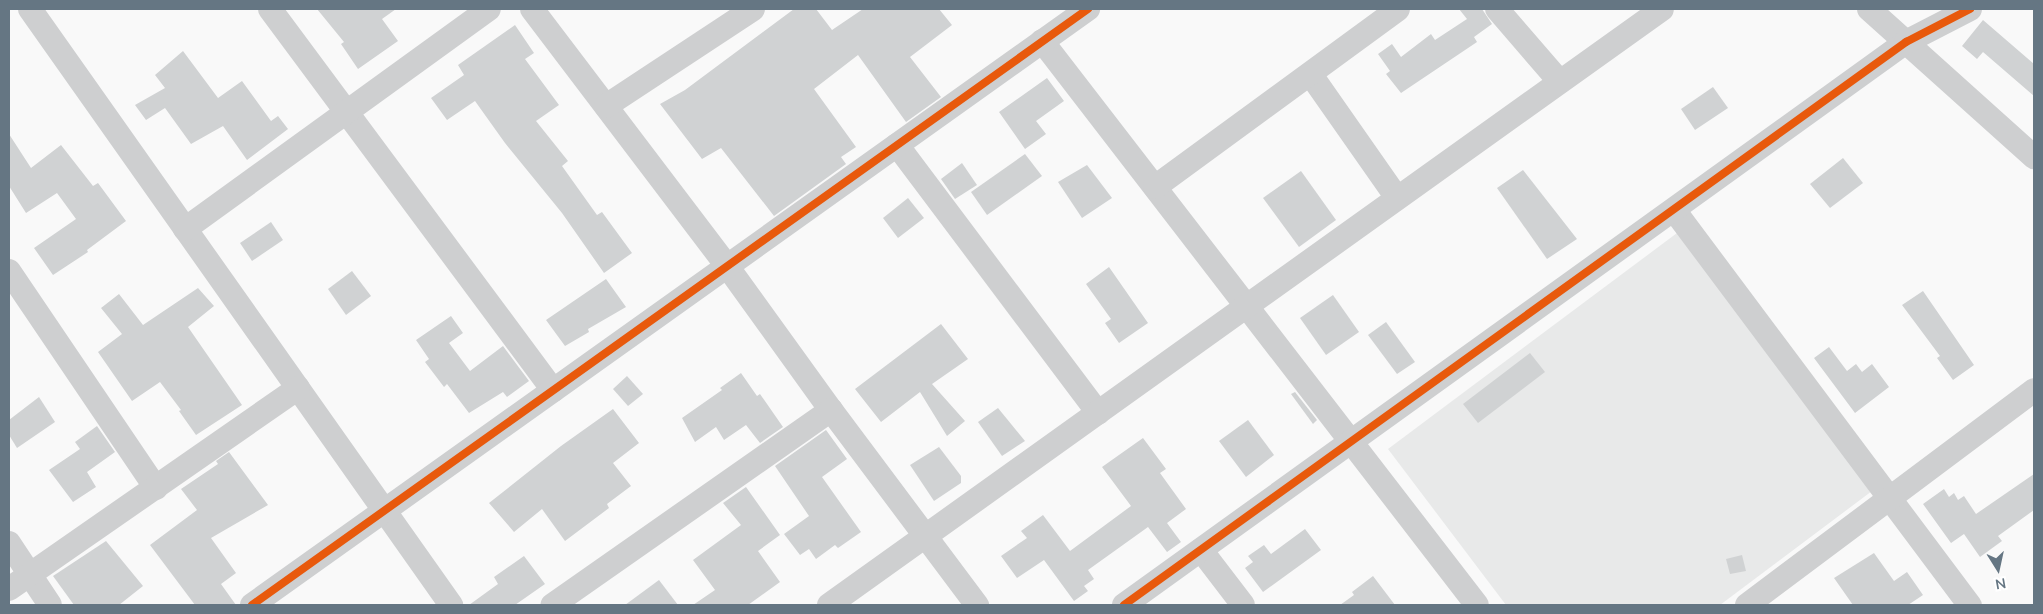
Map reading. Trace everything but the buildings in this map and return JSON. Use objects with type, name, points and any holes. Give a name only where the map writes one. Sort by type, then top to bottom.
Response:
[{"type":"street","points":[[30,9],[451,605]]},
{"type":"street","points":[[270,9],[553,390]]},
{"type":"street","points":[[185,229],[490,9]]},
{"type":"street","points":[[532,9],[727,266],[976,605]]},
{"type":"street","points":[[606,106],[753,9]]},
{"type":"street","points":[[252,605],[1088,9]]},
{"type":"street","points":[[1155,187],[1311,75],[1398,9]]},
{"type":"street","points":[[1497,9],[1560,82]]},
{"type":"street","points":[[829,605],[1662,9]]},
{"type":"street","points":[[1868,9],[2034,157]]},
{"type":"street","points":[[1124,605],[1352,443],[1906,42],[1970,9]]},
{"type":"street","points":[[1042,41],[1477,605]]},
{"type":"street","points":[[1311,75],[1397,198]]},
{"type":"street","points":[[897,145],[1098,413]]},
{"type":"street","points":[[1674,210],[1970,605]]},
{"type":"street","points":[[10,275],[156,488]]},
{"type":"street","points":[[9,588],[298,388]]},
{"type":"street","points":[[1747,605],[2034,390]]},
{"type":"street","points":[[553,605],[831,410]]},
{"type":"street","points":[[9,543],[50,605]]},
{"type":"street","points":[[1201,550],[1243,605]]},
{"type":"shaded area","points":[[1677,233],[1872,491],[1720,605],[1506,605],[1388,449]]},
{"type":"cycle path","points":[[252,605],[1088,9]]},
{"type":"cycle path","points":[[1124,605],[1906,42],[1970,9]]}]
